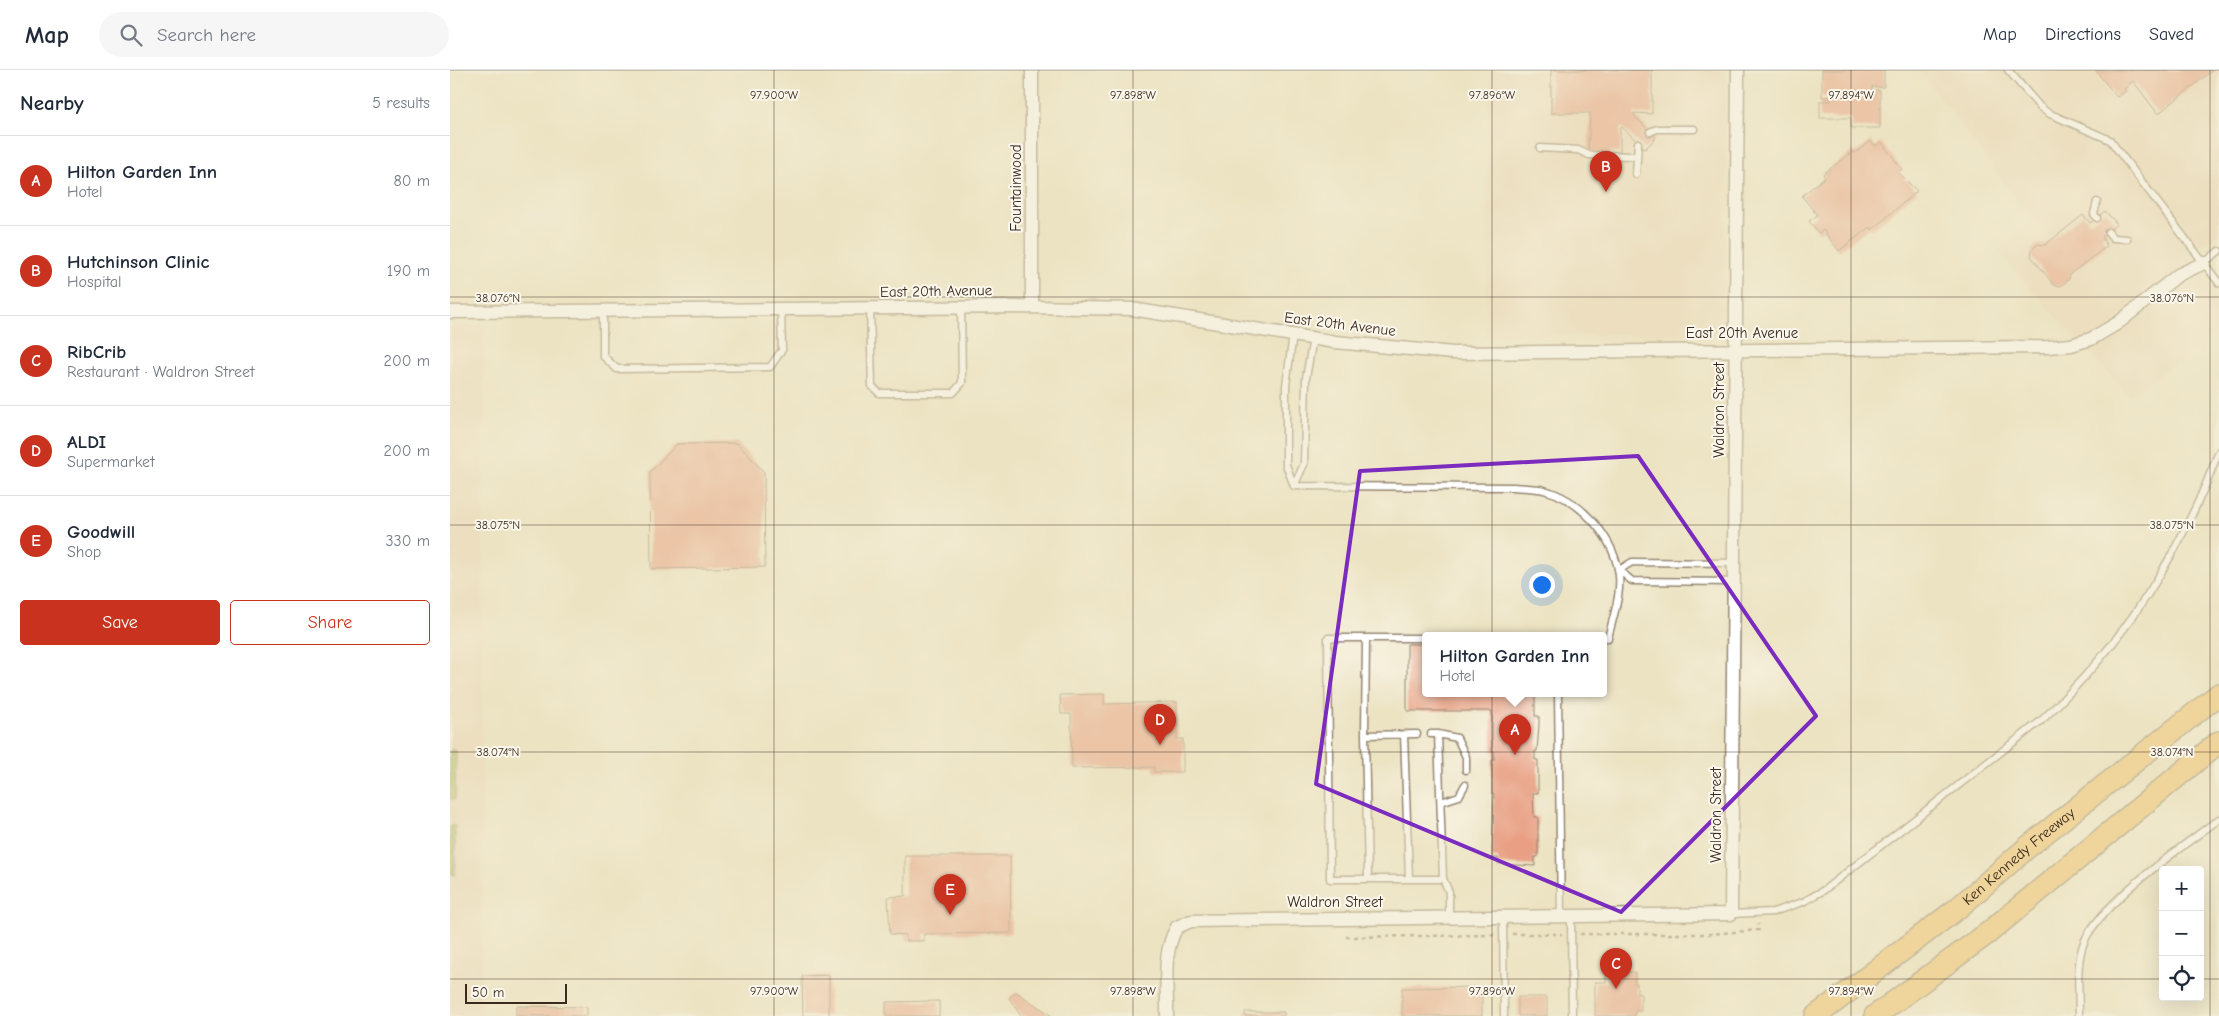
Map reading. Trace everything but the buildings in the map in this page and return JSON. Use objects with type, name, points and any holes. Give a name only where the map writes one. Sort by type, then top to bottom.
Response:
[{"type":"highway","name":"Ken Kennedy Freeway","points":[[1816,1016],[1958,908],[2029,846],[2219,694]]},
{"type":"highway","points":[[1875,1016],[1988,933],[2219,742]]},
{"type":"street","name":"Fountainwood","points":[[1032,70],[1032,307]]},
{"type":"street","name":"Waldron Street","points":[[1167,1016],[1167,950],[1177,927],[1192,921],[1731,914],[1738,70]]},
{"type":"street","name":"East 20th Avenue","points":[[450,312],[960,307],[1132,309],[1314,338],[1453,353],[2071,345],[2091,339],[2118,323],[2178,275],[2204,263]]},
{"type":"lane","points":[[2008,70],[2040,107],[2048,113],[2110,140],[2219,283]]},
{"type":"lane","points":[[1650,132],[1657,129],[1694,129]]},
{"type":"lane","points":[[1636,174],[1638,143]]},
{"type":"lane","points":[[1540,148],[1578,150],[1589,155],[1636,156]]},
{"type":"lane","points":[[2096,218],[2094,214],[2097,202]]},
{"type":"lane","points":[[2108,232],[2113,238],[2127,240]]},
{"type":"lane","points":[[2204,263],[2219,251]]},
{"type":"lane","points":[[870,308],[872,386],[879,393],[953,393],[962,383],[960,307]]},
{"type":"lane","points":[[602,311],[604,356],[617,369],[770,367],[782,350],[781,310]]},
{"type":"lane","points":[[1293,335],[1286,385],[1286,465],[1294,486]]},
{"type":"lane","points":[[1294,486],[1304,464],[1306,378],[1314,338]]},
{"type":"lane","points":[[1731,914],[1773,912],[1802,902],[1824,890],[2042,720],[2104,657],[2130,622],[2174,554],[2205,489],[2219,451]]},
{"type":"lane","points":[[1294,486],[1514,487],[1545,490],[1573,505],[1597,524],[1610,548],[1619,570],[1617,600],[1607,638]]},
{"type":"lane","points":[[1619,570],[1632,562],[1734,563]]},
{"type":"lane","points":[[1619,570],[1632,581],[1734,582]]},
{"type":"lane","points":[[1422,638],[1328,638],[1330,879],[1443,879]]},
{"type":"lane","points":[[1366,638],[1365,735],[1368,879]]},
{"type":"lane","points":[[1558,697],[1566,917],[1571,934],[1572,1016]]},
{"type":"lane","points":[[1404,734],[1409,879]]},
{"type":"lane","points":[[1365,735],[1416,734]]},
{"type":"lane","points":[[1431,734],[1458,738],[1466,757],[1466,770]]},
{"type":"lane","points":[[1438,734],[1443,879],[1449,892],[1449,918]]},
{"type":"lane","points":[[1441,802],[1459,796],[1465,784]]},
{"type":"lane","points":[[2079,1016],[2079,964],[2082,946],[2091,926],[2110,904],[2219,819]]},
{"type":"lane","points":[[1503,917],[1504,1016]]},
{"type":"path","points":[[1346,937],[1503,934],[1711,934],[1759,930],[1758,924]]},
{"type":"highlighted area","points":[[1638,456],[1816,716],[1621,912],[1316,784],[1360,471]]},
{"type":"shaded area","points":[[1489,70],[1726,70],[1725,313],[1723,323],[1718,332],[1709,334],[1486,336]]},
{"type":"shaded area","points":[[1919,70],[2219,70],[2219,232],[2189,255],[2219,303],[2219,331],[2129,397],[1997,251],[2033,221]]},
{"type":"shaded area","points":[[450,325],[484,325],[481,1016],[450,1016]]},
{"type":"green space","points":[[450,750],[456,750],[455,800],[450,799]]},
{"type":"green space","points":[[450,826],[455,826],[455,875],[450,874]]},
{"type":"place","name":"Hutchinson Clinic","points":[[1606,192]]},
{"type":"place","name":"ALDI","points":[[1160,745]]},
{"type":"place","name":"Hilton Garden Inn","points":[[1515,755]]},
{"type":"place","name":"Goodwill","points":[[950,915]]},
{"type":"place","name":"RibCrib","points":[[1616,989]]}]
